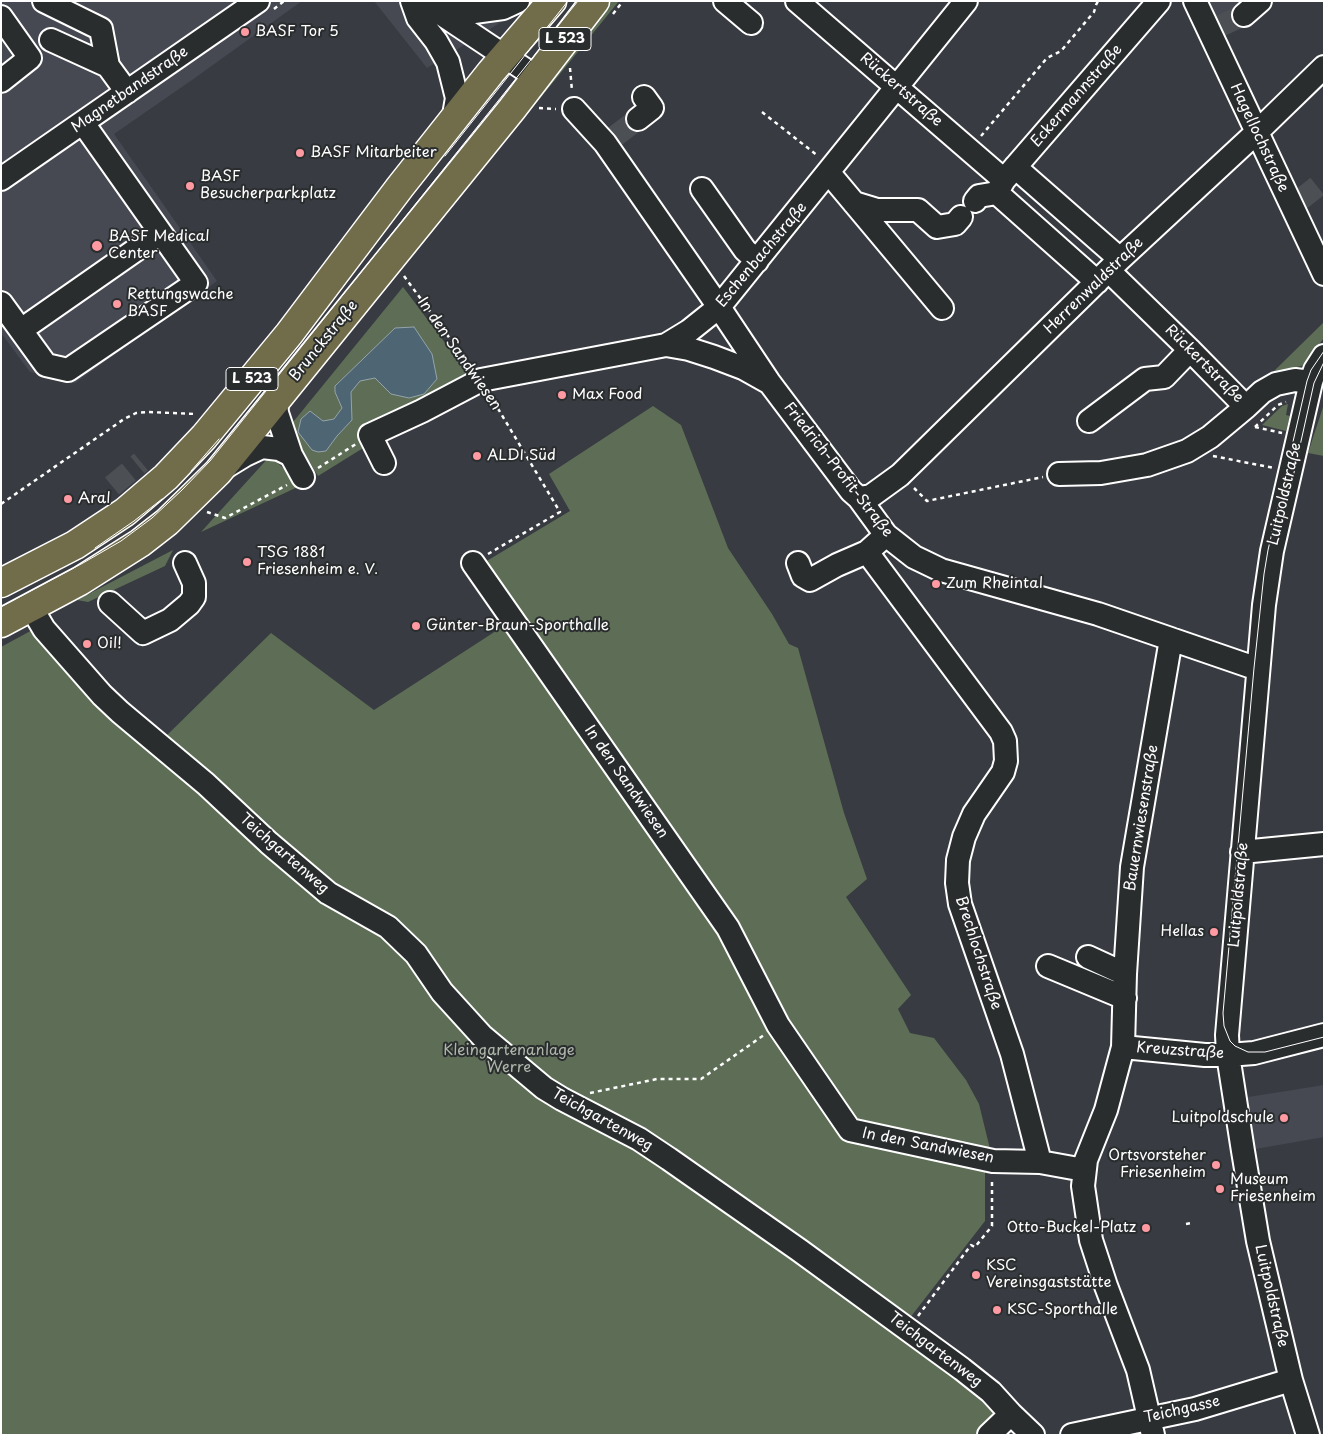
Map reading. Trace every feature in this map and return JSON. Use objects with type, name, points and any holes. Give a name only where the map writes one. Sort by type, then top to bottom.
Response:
[{"type":"main road","name":"L 523","points":[[1,583],[75,545],[125,512],[166,477],[204,437],[289,334],[400,187],[505,56],[552,1]]},
{"type":"main road","name":"Brunckstraße","points":[[1,623],[88,576],[140,543],[167,522],[218,472],[595,1]]},
{"type":"street","points":[[44,1],[101,29],[108,66],[127,92]]},
{"type":"street","name":"Magnetbandstraße","points":[[1,180],[258,1]]},
{"type":"street","points":[[412,1],[418,18],[436,41],[450,69],[457,98],[453,121]]},
{"type":"street","points":[[422,1],[536,77]]},
{"type":"street","points":[[438,1],[474,12],[504,8],[518,1]]},
{"type":"street","points":[[725,1],[752,23]]},
{"type":"street","name":"Rückertstraße","points":[[798,1],[1109,271],[1246,407],[1262,392],[1276,384],[1295,380],[1311,382]]},
{"type":"street","name":"Eckermannstraße","points":[[1005,180],[1159,1]]},
{"type":"street","name":"Hagellochstraße","points":[[1195,1],[1214,29],[1257,132],[1296,203],[1324,274]]},
{"type":"street","name":"Eschenbachstraße","points":[[384,463],[370,436],[481,380],[666,345],[689,331],[719,307],[898,87],[957,4]]},
{"type":"street","points":[[1,17],[30,58],[1,80]]},
{"type":"street","points":[[51,40],[108,66]]},
{"type":"street","name":"Herrenwaldstraße","points":[[860,498],[871,496],[900,475],[1109,271],[1257,132],[1324,66]]},
{"type":"street","points":[[638,119],[652,108],[644,97]]},
{"type":"street","name":"Friedrich-Profit-Straße","points":[[574,109],[609,140],[769,382],[850,491],[860,498],[886,535],[914,558],[942,570],[1098,614],[1258,669]]},
{"type":"street","points":[[1,303],[46,365],[68,370],[196,283],[83,123]]},
{"type":"street","points":[[831,170],[854,203],[942,308]]},
{"type":"street","points":[[854,203],[877,210],[918,210],[937,227],[955,224],[979,196],[1005,180]]},
{"type":"street","name":"Rückertstraße","points":[[1005,180],[1109,271]]},
{"type":"street","points":[[702,189],[745,250],[757,261]]},
{"type":"street","points":[[21,330],[160,233]]},
{"type":"street","points":[[666,345],[689,349],[714,357],[743,368],[769,382]]},
{"type":"street","points":[[1089,422],[1145,379],[1164,376],[1190,350]]},
{"type":"street","name":"Luitpoldstraße","points":[[1308,1435],[1291,1380],[1258,1241],[1228,1055],[1227,1035],[1264,605],[1272,551],[1311,382],[1315,370],[1324,356]]},
{"type":"street","points":[[276,400],[291,455],[303,477]]},
{"type":"street","points":[[1059,474],[1101,473],[1147,464],[1187,451],[1229,422],[1246,407]]},
{"type":"street","points":[[218,472],[245,454],[262,448],[278,449],[291,455]]},
{"type":"street","points":[[798,562],[803,576],[810,580],[837,564],[867,552],[886,535]]},
{"type":"street","name":"Brechlochstraße","points":[[867,552],[1001,732],[1005,741],[1006,761],[1002,772],[974,814],[964,837],[958,860],[957,884],[960,904],[1012,1054],[1040,1162]]},
{"type":"street","points":[[110,603],[144,633],[170,620],[189,604],[194,597],[194,583],[185,563]]},
{"type":"street","name":"In den Sandwiesen","points":[[473,563],[728,928],[778,1025],[850,1130],[992,1161],[1040,1162],[1084,1170]]},
{"type":"street","name":"Teichgartenweg","points":[[31,607],[44,629],[102,695],[120,712],[206,784],[269,843],[328,893],[388,927],[416,954],[442,992],[482,1036],[544,1088],[639,1139],[669,1158],[908,1329],[991,1392],[1011,1414]]},
{"type":"street","name":"Bauernwiesenstraße","points":[[1152,1426],[1138,1370],[1106,1286],[1091,1240],[1084,1204],[1083,1186],[1086,1160],[1106,1110],[1123,1047],[1124,974],[1132,867],[1171,639]]},
{"type":"street","points":[[1242,852],[1324,844]]},
{"type":"street","points":[[1088,957],[1124,974]]},
{"type":"street","points":[[1048,966],[1125,998]]},
{"type":"street","name":"Kreuzstraße","points":[[1123,1047],[1205,1055],[1228,1055],[1254,1053],[1324,1035]]},
{"type":"street","name":"Teichgasse","points":[[1072,1435],[1152,1426],[1291,1380]]},
{"type":"street","points":[[988,1435],[1011,1414],[1033,1435]]},
{"type":"path","points":[[970,149],[1047,58],[1061,51],[1094,12],[1098,1]]},
{"type":"path","points":[[570,68],[574,109]]},
{"type":"path","points":[[762,112],[831,170]]},
{"type":"path","name":"In den Sandwiesen","points":[[403,275],[481,380],[560,512],[473,563]]},
{"type":"path","points":[[1,504],[124,419],[136,413],[192,415],[202,413]]},
{"type":"path","points":[[1229,422],[1287,435]]},
{"type":"path","points":[[1187,451],[1282,470],[1278,487],[1287,487]]},
{"type":"path","points":[[900,475],[927,501],[1059,474]]},
{"type":"path","points":[[562,1099],[657,1079],[701,1079],[778,1025]]},
{"type":"path","points":[[908,1329],[971,1244],[975,1247],[992,1226],[992,1161]]},
{"type":"path","points":[[1186,1224],[1192,1223]]},
{"type":"shaded area","points":[[1,1],[302,1],[114,134],[217,281],[75,383],[30,372],[1,333]]},
{"type":"shaded area","points":[[374,1],[519,1],[503,21],[427,68]]},
{"type":"shaded area","points":[[1207,1],[1248,1],[1235,13],[1217,21]]},
{"type":"shaded area","name":"Luitpoldschule","points":[[1324,1085],[1324,1137],[1250,1150],[1242,1098]]},
{"type":"green space","points":[[606,1],[619,1],[406,264],[399,257]]},
{"type":"green space","points":[[403,287],[473,380],[318,476],[289,427]]},
{"type":"green space","points":[[1324,322],[1324,338],[1302,366],[1274,371]]},
{"type":"green space","points":[[1288,404],[1286,415],[1290,416],[1286,431],[1262,425],[1282,406]]},
{"type":"green space","points":[[1324,404],[1324,456],[1308,453]]},
{"type":"green space","name":"Kleingartenanlage Werre","points":[[653,406],[681,425],[728,548],[772,614],[789,644],[798,648],[844,813],[867,879],[846,897],[911,995],[898,1009],[910,1033],[934,1038],[966,1080],[979,1104],[991,1153],[985,1164],[985,1221],[899,1332],[993,1408],[994,1419],[977,1435],[1,1435],[1,647],[36,628],[162,740],[271,633],[374,710],[516,618],[485,562],[570,511],[549,474]]},
{"type":"green space","points":[[270,456],[302,485],[201,532]]},
{"type":"green space","points":[[173,550],[165,566],[88,602],[77,600]]},
{"type":"water","points":[[414,327],[432,354],[437,379],[424,394],[409,398],[391,394],[375,378],[360,381],[351,392],[352,420],[326,451],[318,452],[312,450],[298,432],[301,419],[310,411],[323,421],[334,419],[342,408],[335,392],[335,386],[395,328]]},
{"type":"tunnel","points":[[1220,26],[1244,15]]},
{"type":"tunnel","points":[[614,137],[638,119]]},
{"type":"tunnel","points":[[1300,200],[1324,181]]},
{"type":"tunnel","points":[[112,486],[141,462]]},
{"type":"tram line","points":[[445,156],[568,1]]},
{"type":"tram line","points":[[1,607],[121,541],[152,518],[210,461],[578,1]]},
{"type":"tram line","points":[[1324,351],[1311,370],[1307,381],[1264,574],[1223,1013],[1224,1026],[1230,1041],[1235,1046],[1248,1052],[1265,1052],[1324,1037]]},
{"type":"tram line","points":[[1285,507],[1314,383],[1324,362]]},
{"type":"tram line","points":[[191,471],[219,439]]},
{"type":"tram line","points":[[95,548],[162,499]]},
{"type":"place","name":"BASF Tor 5","points":[[245,32]]},
{"type":"place","name":"BASF Mitarbeiter","points":[[300,153]]},
{"type":"place","name":"BASF Besucherparkplatz","points":[[190,186]]},
{"type":"place","name":"BASF Medical Center","points":[[97,246]]},
{"type":"place","name":"Rettungswache BASF","points":[[117,304]]},
{"type":"place","name":"Max Food","points":[[562,395]]},
{"type":"place","name":"ALDI Süd","points":[[477,456]]},
{"type":"place","name":"Aral","points":[[68,499]]},
{"type":"place","name":"TSG 1881 Friesenheim e. V.","points":[[247,562]]},
{"type":"place","name":"Zum Rheintal","points":[[936,584]]},
{"type":"place","name":"Günter-Braun-Sporthalle","points":[[416,626]]},
{"type":"place","name":"Oil!","points":[[87,644]]},
{"type":"place","name":"Hellas","points":[[1214,932]]},
{"type":"place","name":"Luitpoldschule","points":[[1284,1118]]},
{"type":"place","name":"Ortsvorsteher Friesenheim","points":[[1216,1165]]},
{"type":"place","name":"Museum Friesenheim","points":[[1220,1189]]},
{"type":"place","name":"Otto-Buckel-Platz","points":[[1146,1228]]},
{"type":"place","name":"KSC Vereinsgaststätte","points":[[976,1275]]},
{"type":"place","name":"KSC-Sporthalle","points":[[997,1310]]}]
